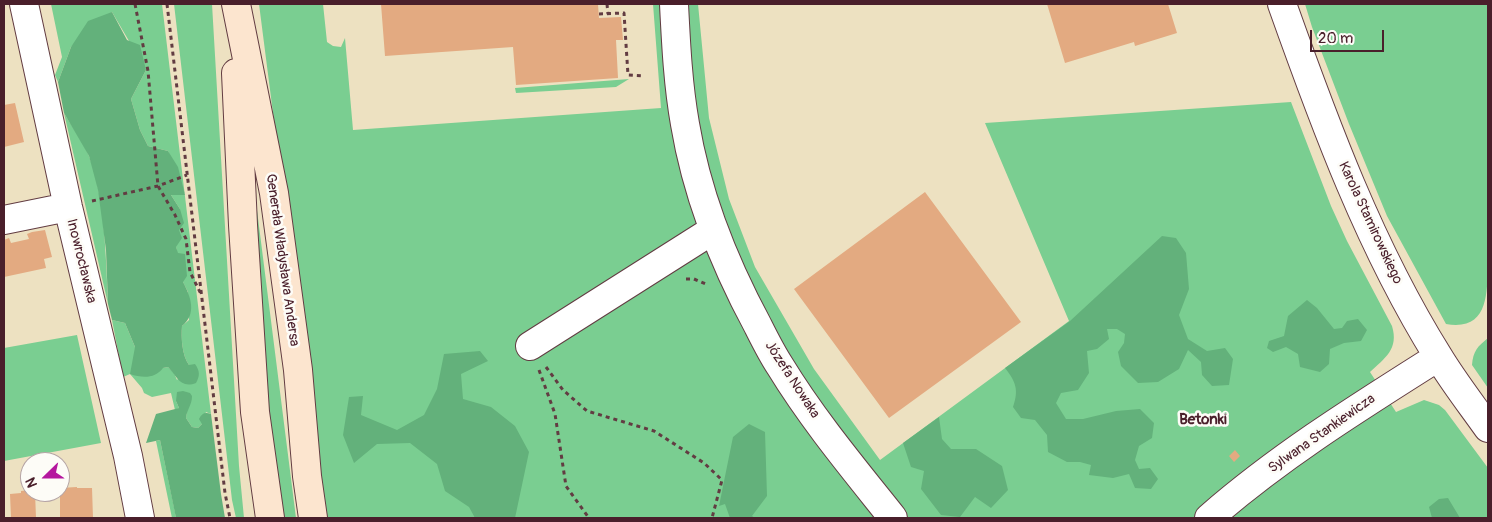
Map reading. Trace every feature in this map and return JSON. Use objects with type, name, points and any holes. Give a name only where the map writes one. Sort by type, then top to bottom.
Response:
[{"type":"main road","name":"Generała Władysława Andersa","points":[[235,4],[243,225],[255,412],[270,518]]},
{"type":"main road","name":"Generała Władysława Andersa","points":[[235,4],[274,193],[298,370],[307,476],[313,518]]},
{"type":"street","name":"Inowrocławska","points":[[24,4],[68,207],[128,456],[140,518]]},
{"type":"street","name":"Józefa Nowaka","points":[[674,4],[685,124],[693,162],[713,230],[740,293],[780,366],[835,444],[893,518]]},
{"type":"street","name":"Karola Stamirowskiego","points":[[1282,4],[1349,183],[1393,276],[1438,357],[1488,428]]},
{"type":"street","points":[[4,220],[68,207]]},
{"type":"street","points":[[530,346],[713,230]]},
{"type":"street","name":"Sylwana Stankiewicza","points":[[1210,518],[1316,434],[1438,357]]},
{"type":"path","points":[[135,4],[148,71],[158,186],[186,239],[190,272],[202,296]]},
{"type":"path","points":[[167,4],[230,518]]},
{"type":"path","points":[[607,4],[608,14]]},
{"type":"path","points":[[599,14],[624,13],[628,75],[644,76]]},
{"type":"path","points":[[68,207],[158,186],[187,175]]},
{"type":"path","points":[[530,346],[555,414],[566,486],[589,518]]},
{"type":"path","points":[[530,346],[564,390],[587,411],[654,432],[704,463],[722,480],[712,518]]},
{"type":"green space","points":[[51,4],[162,4],[185,194],[168,151],[148,146],[140,130],[131,99],[146,70],[112,12],[71,47],[58,82],[55,75],[62,57]]},
{"type":"green space","points":[[174,4],[212,4],[239,466],[244,518],[236,518],[232,500]]},
{"type":"green space","points":[[259,4],[323,4],[327,42],[333,46],[341,47],[345,38],[353,130],[661,108],[653,4],[698,4],[709,118],[729,199],[755,267],[814,369],[880,460],[1069,321],[985,123],[1291,102],[1331,206],[1347,241],[1392,326],[1394,341],[1392,347],[1370,372],[1396,412],[1424,400],[1439,405],[1445,410],[1488,468],[1488,518],[325,518]]},
{"type":"green space","points":[[1305,4],[1488,4],[1488,276],[1482,308],[1470,322],[1460,325],[1446,324],[1387,216],[1349,124]]},
{"type":"green space","points":[[112,12],[127,40],[140,45],[146,70],[131,99],[140,130],[148,146],[168,151],[178,167],[185,195],[171,195],[180,209],[184,223],[179,230],[182,238],[176,247],[178,253],[185,254],[187,276],[183,282],[190,299],[191,311],[187,321],[182,326],[182,346],[189,365],[195,364],[198,369],[199,374],[196,383],[182,383],[168,367],[148,377],[130,374],[135,347],[125,323],[112,320],[108,304],[106,250],[98,190],[89,156],[64,113],[58,82],[71,47],[88,21]]},
{"type":"green space","points":[[629,79],[616,87],[516,93],[515,88]]},
{"type":"green space","points":[[64,113],[87,150],[94,172],[102,209],[108,304]]},
{"type":"green space","points":[[250,155],[296,518],[280,518],[273,473]]},
{"type":"green space","points":[[171,195],[185,195],[211,414],[206,412],[202,424],[198,428],[192,427],[186,418],[187,409],[176,401],[179,408],[175,410],[171,393],[152,397],[144,393],[130,374],[123,377],[112,320],[125,323],[135,347],[163,368],[168,367],[174,373],[177,380],[189,365],[183,351],[182,336],[182,326],[189,320],[188,292],[183,282],[176,247],[180,209]]},
{"type":"green space","points":[[1162,236],[1176,238],[1186,253],[1189,289],[1179,315],[1188,339],[1207,351],[1225,348],[1233,359],[1229,385],[1212,386],[1202,375],[1201,362],[1188,350],[1179,369],[1158,382],[1138,383],[1121,366],[1118,352],[1124,343],[1125,334],[1117,329],[1107,329],[1109,339],[1097,349],[1087,351],[1089,373],[1078,390],[1061,393],[1056,403],[1066,419],[1083,419],[1116,411],[1140,409],[1154,423],[1152,438],[1139,446],[1135,460],[1139,469],[1150,468],[1158,479],[1151,489],[1135,488],[1129,474],[1113,478],[1089,475],[1091,465],[1080,462],[1067,462],[1048,452],[1047,435],[1035,420],[1021,418],[1013,407],[1016,396],[1015,386],[1005,368],[1070,321]]},
{"type":"green space","points":[[1307,300],[1317,308],[1334,329],[1342,328],[1347,321],[1358,319],[1367,330],[1361,341],[1344,343],[1330,349],[1329,364],[1320,372],[1300,367],[1298,354],[1286,347],[1273,352],[1267,348],[1269,341],[1284,336],[1288,316]]},
{"type":"green space","points":[[77,335],[101,443],[52,452],[20,452],[20,458],[4,461],[4,348]]},
{"type":"green space","points":[[1488,338],[1488,388],[1472,365],[1477,349]]},
{"type":"green space","points":[[480,351],[488,361],[461,374],[463,399],[491,407],[515,426],[529,452],[515,518],[475,518],[469,507],[445,491],[437,464],[410,443],[377,444],[354,463],[343,435],[349,397],[363,396],[361,415],[397,430],[424,415],[437,389],[444,354]]},
{"type":"green space","points":[[177,392],[190,393],[192,396],[186,418],[192,427],[198,428],[202,424],[199,419],[203,414],[211,414],[225,518],[176,518],[160,440],[146,443],[156,414],[179,408],[176,401]]},
{"type":"green space","points":[[939,417],[942,439],[951,449],[976,449],[1002,466],[1008,490],[991,508],[975,497],[960,517],[941,515],[921,489],[924,471],[911,467],[903,443]]},
{"type":"green space","points":[[749,424],[765,432],[767,496],[752,516],[755,518],[730,518],[725,504],[719,506],[733,437]]},
{"type":"green space","points":[[160,440],[176,518],[172,518],[156,441]]},
{"type":"green space","points":[[1448,498],[1460,518],[1432,518],[1429,507],[1439,499]]},
{"type":"building","points":[[381,4],[598,4],[599,18],[621,17],[623,40],[616,40],[618,78],[516,85],[513,47],[385,56]]},
{"type":"building","points":[[1047,4],[1168,4],[1177,33],[1135,46],[1134,42],[1065,63]]},
{"type":"building","points":[[15,103],[24,142],[4,147],[4,105]]},
{"type":"building","points":[[925,192],[1021,322],[889,418],[794,289]]},
{"type":"building","points":[[45,230],[52,257],[44,259],[46,268],[4,277],[4,240],[9,238],[11,243],[29,239],[27,234]]},
{"type":"building","points":[[1235,450],[1240,456],[1234,462],[1229,456]]},
{"type":"building","points":[[70,487],[92,488],[93,518],[60,518],[60,502],[70,502]]},
{"type":"building","points":[[20,493],[20,502],[35,502],[36,518],[11,518],[10,494]]},
{"type":"district","name":"Betonki","points":[[1203,420]]}]
